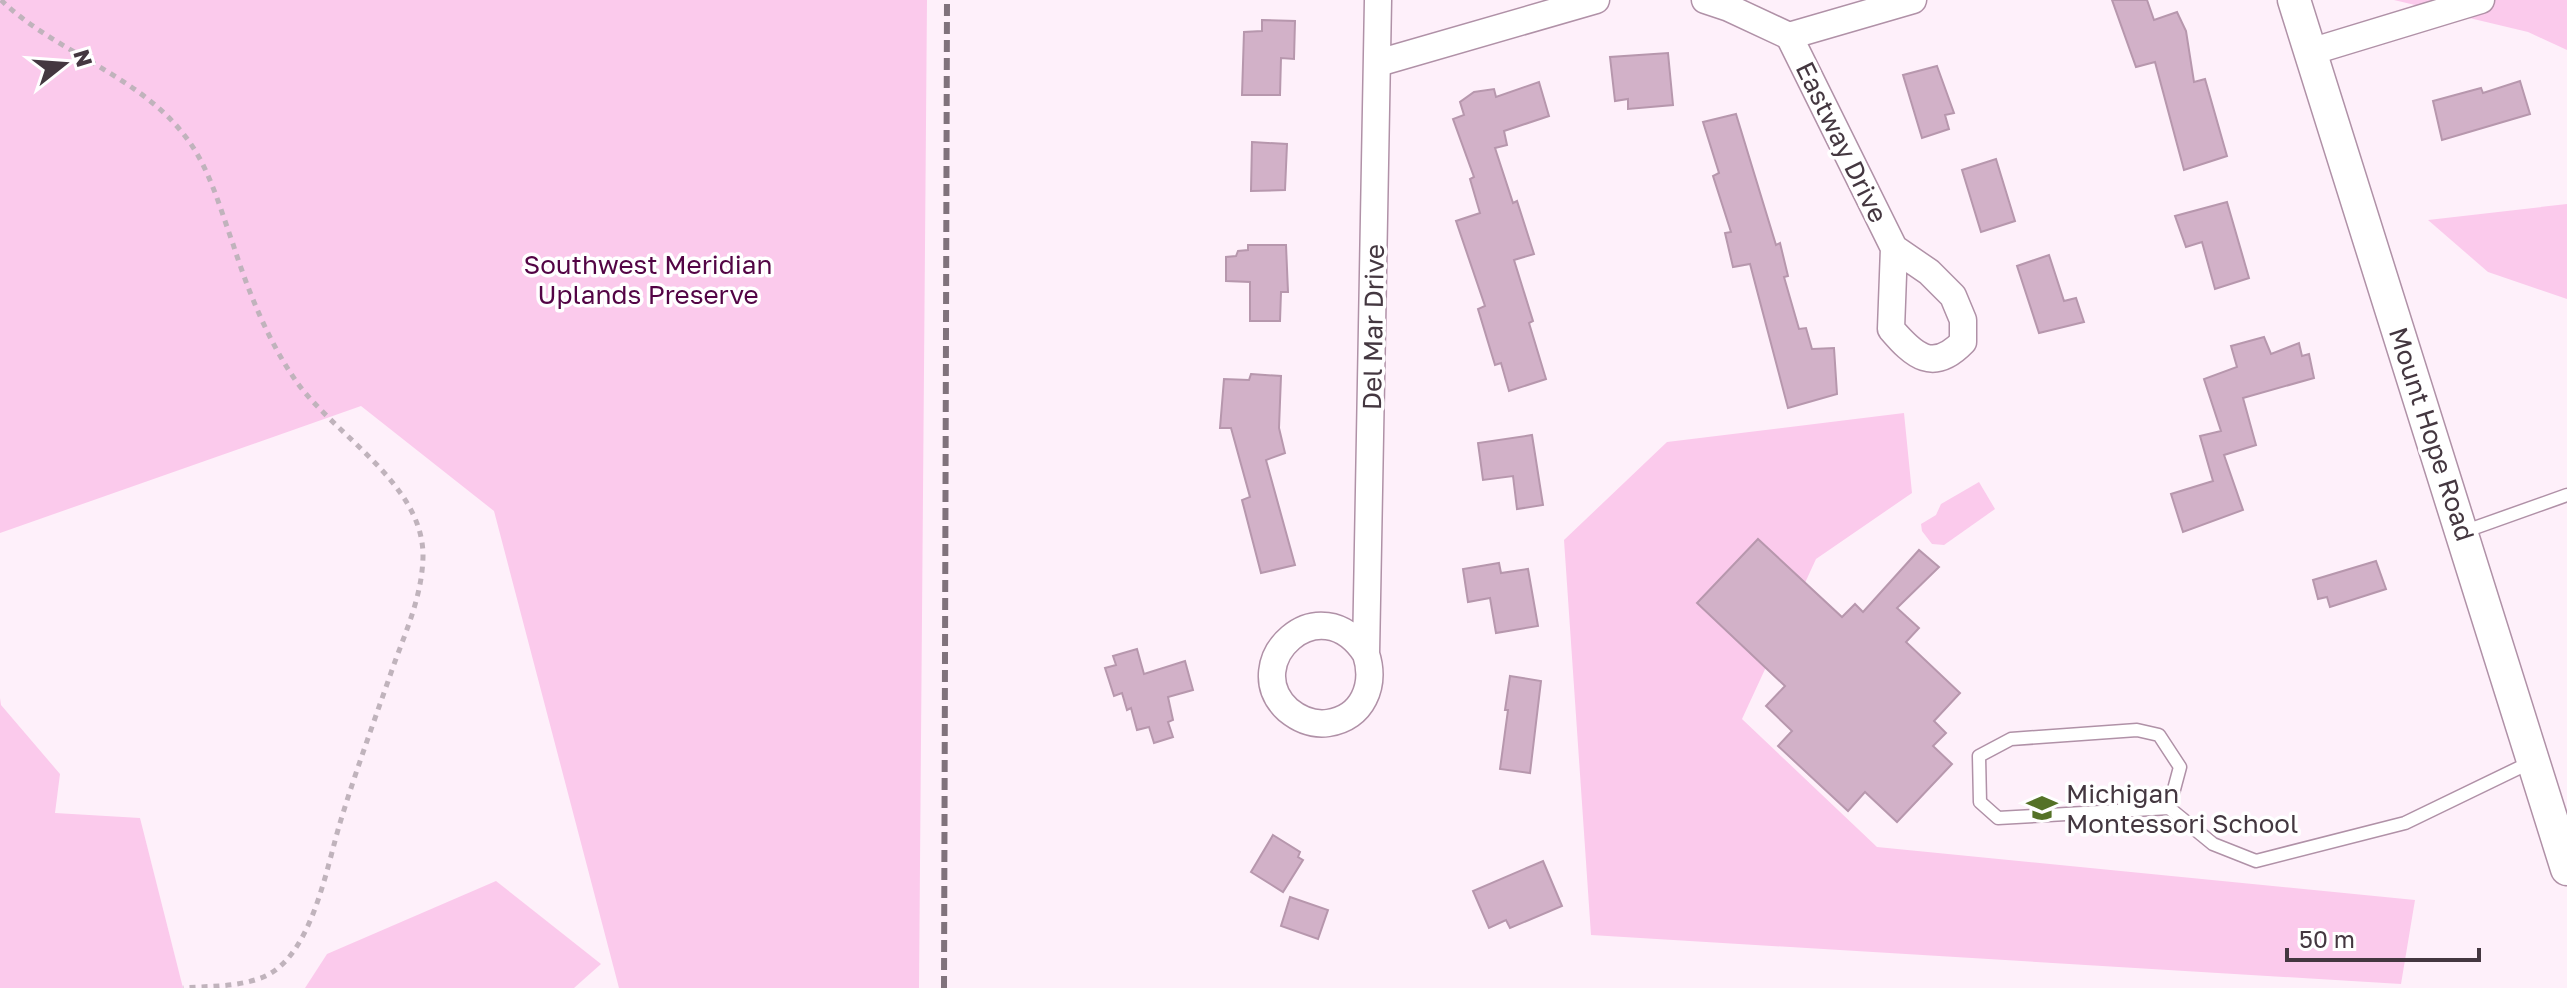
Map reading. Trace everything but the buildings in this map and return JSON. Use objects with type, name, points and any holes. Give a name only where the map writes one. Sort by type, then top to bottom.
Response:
[{"type":"street","name":"Del Mar Drive","points":[[1366,654],[1378,0]]},
{"type":"street","points":[[1378,63],[1596,0]]},
{"type":"street","points":[[1705,0],[1789,36],[1913,0]]},
{"type":"street","name":"Mount Hope Road","points":[[2294,0],[2567,869]]},
{"type":"street","points":[[2310,52],[2481,0]]},
{"type":"street","name":"Eastway Drive","points":[[1789,36],[1894,248]]},
{"type":"lane","points":[[2463,532],[2567,495]]},
{"type":"lane","points":[[2169,808],[2180,767],[2159,735],[2137,730],[2011,739],[1979,756],[1980,802],[1998,818],[2169,808],[2213,844],[2256,861],[2405,823],[2534,761]]},
{"type":"path","points":[[1,0],[59,45],[150,100],[188,140],[214,188],[250,293],[296,381],[406,500],[419,530],[423,556],[418,596],[360,757],[317,905],[296,951],[262,978],[223,987],[183,988]]},
{"type":"green space","name":"Southwest Meridian Uplands Preserve","points":[[0,0],[927,0],[919,988],[619,988],[494,511],[361,406],[0,533]]},
{"type":"green space","points":[[2394,0],[2567,0],[2567,50],[2528,32]]},
{"type":"green space","points":[[2567,204],[2567,299],[2488,272],[2428,220]]},
{"type":"green space","points":[[1904,413],[1912,493],[1816,559],[1742,719],[1877,847],[2415,900],[2401,984],[1591,935],[1564,540],[1667,442]]},
{"type":"green space","points":[[1979,482],[1995,509],[1944,545],[1932,544],[1922,531],[1921,524],[1936,515],[1941,504]]},
{"type":"green space","points":[[0,698],[1,705],[60,774],[55,813],[140,818],[183,988],[0,988]]},
{"type":"green space","points":[[496,881],[601,964],[574,988],[305,988],[327,954]]},
{"type":"railway","points":[[944,988],[947,0]]},
{"type":"place","name":"Michigan Montessori School","points":[[2042,808]]}]
